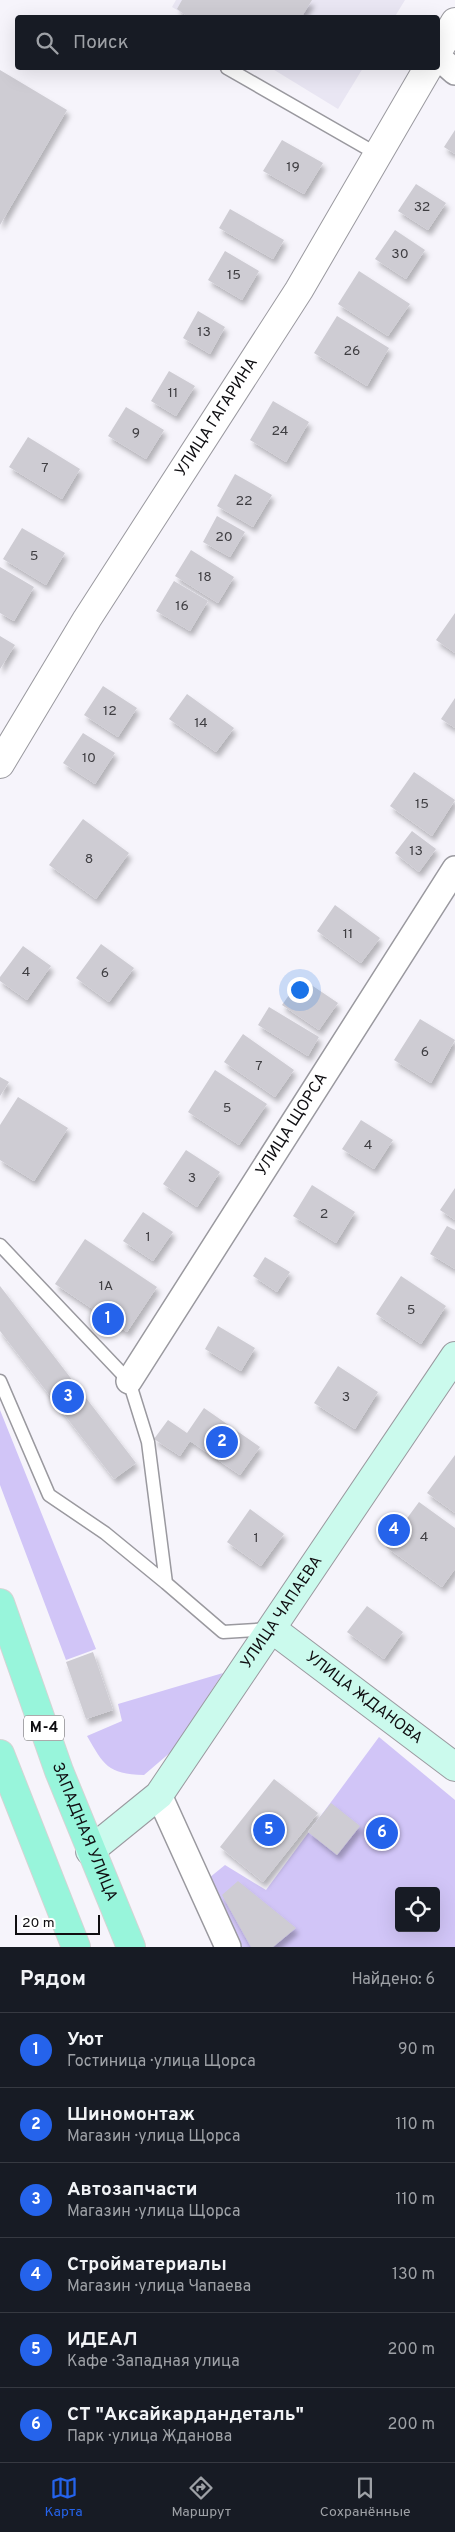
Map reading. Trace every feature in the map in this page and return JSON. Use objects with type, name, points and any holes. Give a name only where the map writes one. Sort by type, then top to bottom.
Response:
[{"type":"main road","name":"УЛИЦА ЧАПАЕВА","points":[[90,1851],[159,1795],[455,1356]]},
{"type":"main road","name":"ЗАПАДНАЯ УЛИЦА","points":[[0,1603],[59,1771],[90,1851],[131,1947]]},
{"type":"main road","name":"УЛИЦА ЖДАНОВА","points":[[272,1629],[455,1768]]},
{"type":"main road","points":[[0,1754],[76,1947]]},
{"type":"street","points":[[440,48],[455,22]]},
{"type":"street","points":[[440,59],[455,72]]},
{"type":"street","name":"УЛИЦА ГАГАРИНА","points":[[0,764],[87,619],[299,290],[427,70]]},
{"type":"street","name":"УЛИЦА ЩОРСА","points":[[129,1381],[455,869]]},
{"type":"street","points":[[159,1795],[228,1947]]},
{"type":"lane","points":[[231,70],[378,154]]},
{"type":"lane","points":[[0,1245],[129,1381],[148,1442],[166,1583]]},
{"type":"lane","points":[[0,1381],[49,1495],[105,1533],[224,1632],[272,1629]]},
{"type":"shaded area","points":[[176,0],[405,0],[396,15],[186,15],[172,7]]},
{"type":"shaded area","points":[[274,70],[362,70],[338,109]]},
{"type":"shaded area","points":[[0,1410],[96,1649],[66,1660],[0,1485]]},
{"type":"shaded area","points":[[223,1673],[172,1751],[144,1775],[122,1773],[108,1766],[87,1736],[122,1721],[118,1704]]},
{"type":"shaded area","points":[[379,1737],[455,1800],[455,1947],[241,1947],[209,1878],[225,1865],[266,1890]]},
{"type":"building","points":[[182,0],[312,0],[303,15],[186,15],[177,9]]},
{"type":"building","points":[[0,70],[67,110],[0,225]]},
{"type":"building","points":[[455,130],[455,154],[444,147]]},
{"type":"building","points":[[282,140],[323,163],[304,194],[263,171]]},
{"type":"building","points":[[416,184],[446,203],[428,230],[398,211]]},
{"type":"building","points":[[230,209],[284,240],[273,259],[219,228]]},
{"type":"building","points":[[395,230],[425,250],[406,279],[375,259]]},
{"type":"building","points":[[225,251],[259,271],[242,300],[208,280]]},
{"type":"building","points":[[359,271],[410,304],[388,336],[338,304]]},
{"type":"building","points":[[198,311],[225,327],[210,354],[183,338]]},
{"type":"building","points":[[337,316],[389,348],[367,386],[314,353]]},
{"type":"building","points":[[169,371],[195,386],[176,416],[151,401]]},
{"type":"building","points":[[273,401],[309,422],[286,462],[250,440]]},
{"type":"building","points":[[126,407],[164,430],[146,459],[108,436]]},
{"type":"building","points":[[28,437],[80,469],[62,499],[9,467]]},
{"type":"building","points":[[235,474],[272,495],[253,527],[217,506]]},
{"type":"building","points":[[217,516],[245,532],[230,557],[203,542]]},
{"type":"building","points":[[22,528],[65,553],[46,585],[3,559]]},
{"type":"building","points":[[191,550],[234,577],[218,603],[175,576]]},
{"type":"building","points":[[0,567],[34,587],[14,621],[0,613]]},
{"type":"building","points":[[174,581],[208,601],[190,631],[156,611]]},
{"type":"building","points":[[455,613],[455,653],[436,640]]},
{"type":"building","points":[[0,636],[15,645],[0,669]]},
{"type":"building","points":[[103,686],[137,708],[118,737],[84,715]]},
{"type":"building","points":[[187,694],[234,728],[216,752],[169,719]]},
{"type":"building","points":[[455,698],[455,728],[441,719]]},
{"type":"building","points":[[83,733],[115,753],[95,784],[63,763]]},
{"type":"building","points":[[414,772],[455,800],[432,836],[390,806]]},
{"type":"building","points":[[83,819],[129,853],[96,899],[49,865]]},
{"type":"building","points":[[412,831],[436,849],[419,872],[395,853]]},
{"type":"building","points":[[335,905],[380,938],[361,963],[317,931]]},
{"type":"building","points":[[101,944],[134,968],[109,1002],[76,978]]},
{"type":"building","points":[[23,946],[51,966],[27,1000],[0,981],[0,977]]},
{"type":"building","points":[[301,978],[338,1003],[319,1030],[282,1005]]},
{"type":"building","points":[[269,1007],[319,1037],[308,1056],[258,1025]]},
{"type":"building","points":[[420,1019],[455,1040],[431,1083],[394,1060]]},
{"type":"building","points":[[243,1034],[294,1070],[275,1097],[224,1062]]},
{"type":"building","points":[[215,1070],[267,1104],[239,1145],[188,1112]]},
{"type":"building","points":[[0,1077],[9,1082],[0,1096]]},
{"type":"building","points":[[18,1097],[68,1128],[34,1181],[0,1160],[0,1125]]},
{"type":"building","points":[[361,1120],[393,1140],[374,1169],[342,1149]]},
{"type":"building","points":[[186,1150],[220,1172],[197,1207],[163,1184]]},
{"type":"building","points":[[312,1185],[355,1212],[336,1243],[293,1216]]},
{"type":"building","points":[[455,1188],[455,1220],[440,1210]]},
{"type":"building","points":[[143,1212],[173,1232],[153,1261],[123,1241]]},
{"type":"building","points":[[447,1226],[455,1230],[455,1269],[430,1254]]},
{"type":"building","points":[[85,1239],[157,1287],[127,1332],[55,1284]]},
{"type":"building","points":[[265,1257],[290,1272],[277,1292],[253,1276]]},
{"type":"building","points":[[401,1276],[446,1306],[421,1344],[376,1314]]},
{"type":"building","points":[[0,1286],[136,1463],[114,1479],[0,1331]]},
{"type":"building","points":[[218,1326],[255,1348],[241,1371],[205,1349]]},
{"type":"building","points":[[338,1366],[378,1392],[355,1429],[314,1403]]},
{"type":"building","points":[[204,1408],[260,1447],[240,1475],[190,1441],[180,1456],[154,1439],[168,1420],[187,1433]]},
{"type":"building","points":[[455,1455],[455,1513],[427,1493]]},
{"type":"building","points":[[419,1502],[455,1528],[455,1569],[442,1587],[386,1547]]},
{"type":"building","points":[[250,1509],[284,1534],[261,1566],[227,1542]]},
{"type":"building","points":[[367,1606],[403,1632],[384,1659],[347,1632]]},
{"type":"building","points":[[93,1652],[113,1710],[86,1719],[66,1662]]},
{"type":"building","points":[[274,1779],[318,1813],[263,1882],[220,1847]]},
{"type":"building","points":[[331,1803],[360,1826],[337,1855],[308,1832]]},
{"type":"building","points":[[238,1881],[296,1928],[273,1947],[251,1947],[222,1895]]},
{"type":"place","name":"Уют","points":[[108,1319]]},
{"type":"place","name":"Автозапчасти","points":[[68,1397]]},
{"type":"place","name":"Шиномонтаж","points":[[222,1442]]},
{"type":"place","name":"Стройматериалы","points":[[394,1530]]},
{"type":"place","name":"ИДЕАЛ","points":[[269,1830]]},
{"type":"place","name":"СТ \"Аксайкардандеталь\"","points":[[382,1833]]}]
